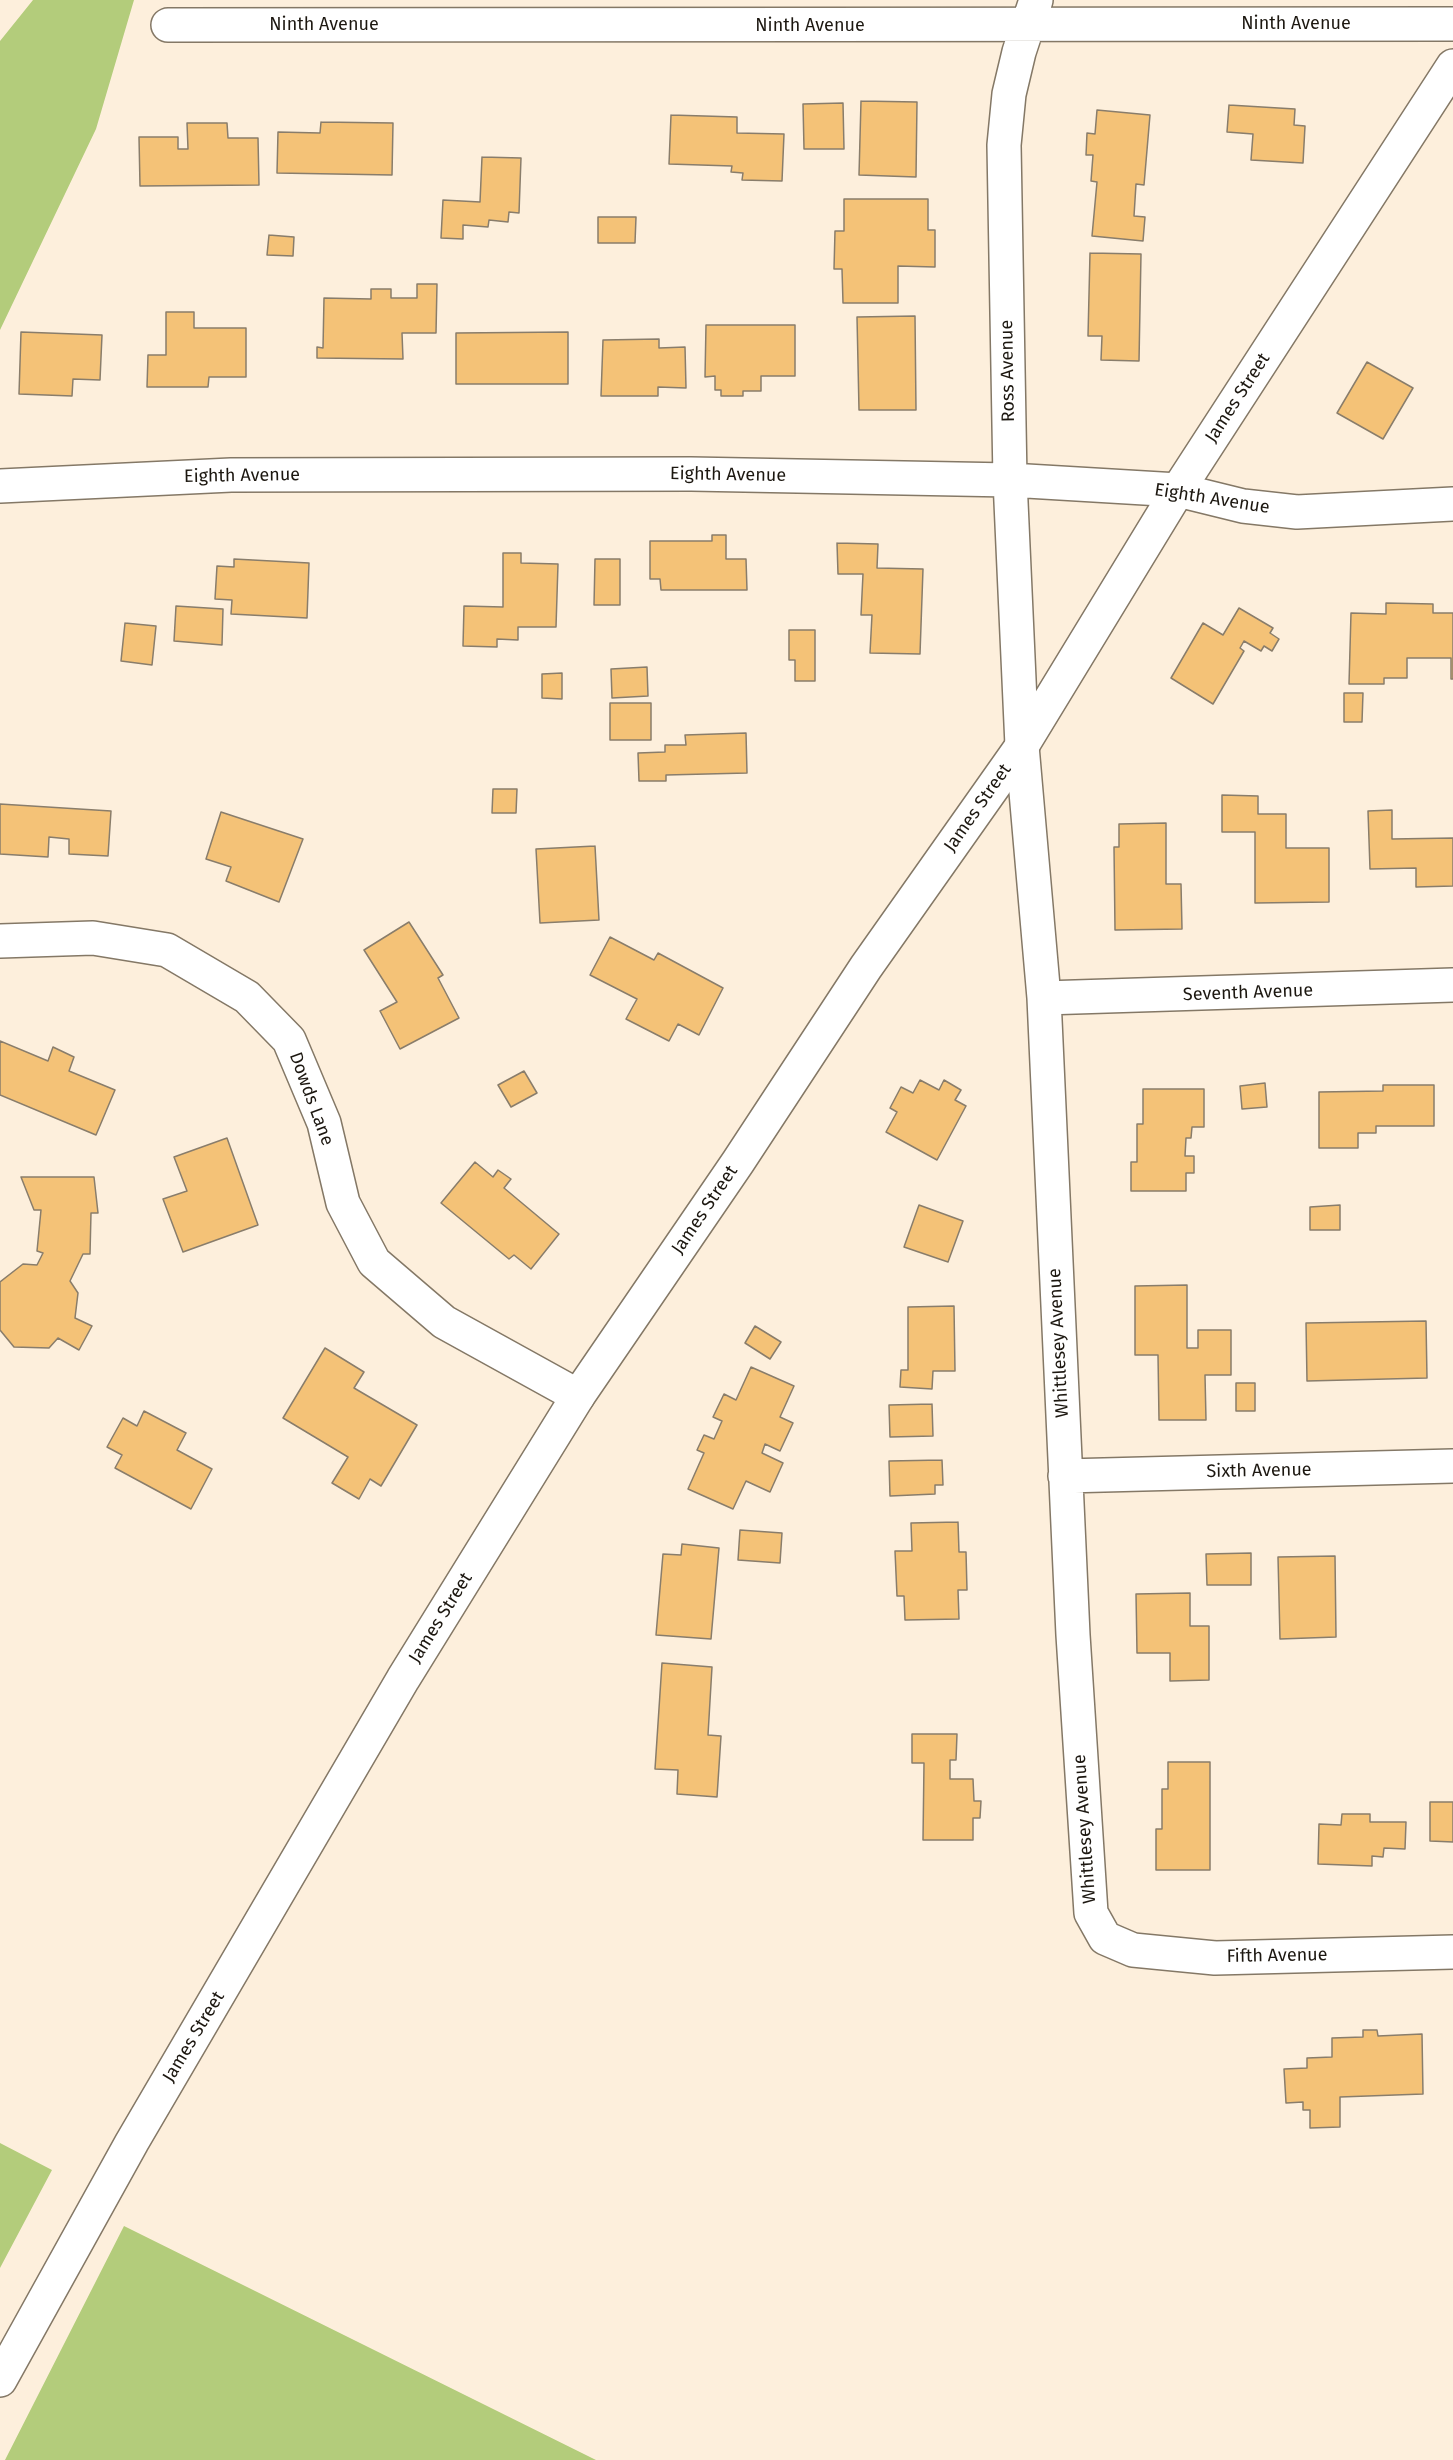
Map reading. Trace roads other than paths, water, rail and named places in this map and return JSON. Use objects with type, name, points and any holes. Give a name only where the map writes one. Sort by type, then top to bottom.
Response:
[{"type":"street","name":"Ninth Avenue","points":[[168,25],[1033,12],[1453,24]]},
{"type":"street","name":"Ross Avenue","points":[[1022,746],[1010,480],[1004,145],[1009,94],[1019,52],[1033,12]]},
{"type":"street","name":"James Street","points":[[0,2380],[132,2142],[403,1679],[578,1395],[738,1162],[866,967],[1022,746],[1178,490],[1453,66]]},
{"type":"street","name":"Eighth Avenue","points":[[0,486],[231,475],[691,474],[1010,480],[1178,490],[1243,506],[1297,512],[1453,504]]},
{"type":"street","name":"Whittlesey Avenue","points":[[1022,746],[1044,998],[1065,1476],[1091,1913],[1105,1938]]},
{"type":"street","name":"Dowds Lane","points":[[0,941],[93,938],[167,950],[247,997],[289,1040],[324,1123],[343,1203],[374,1262],[444,1322],[578,1395]]},
{"type":"street","name":"Seventh Avenue","points":[[1044,998],[1453,985]]},
{"type":"street","name":"Sixth Avenue","points":[[1065,1476],[1453,1466]]},
{"type":"street","name":"Fifth Avenue","points":[[1105,1938],[1133,1950],[1215,1958],[1453,1952]]}]
